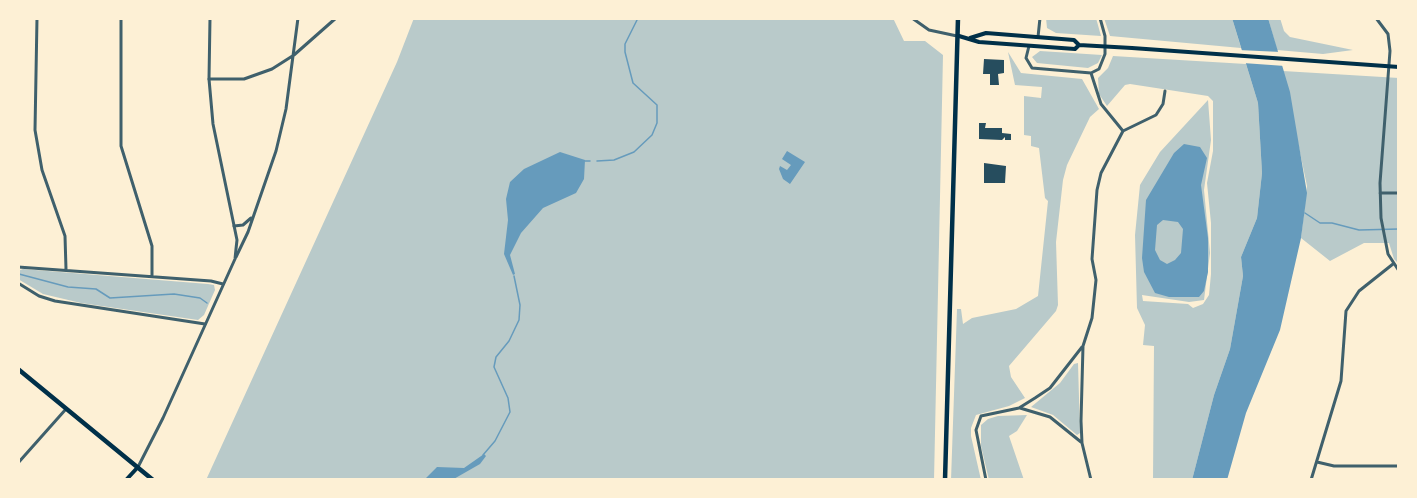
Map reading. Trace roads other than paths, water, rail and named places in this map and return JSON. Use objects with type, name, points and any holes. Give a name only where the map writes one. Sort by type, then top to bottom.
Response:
[{"type":"main road","points":[[945,480],[958,18]]},
{"type":"main road","points":[[970,38],[986,33],[1074,40],[1079,45],[1399,67]]},
{"type":"main road","points":[[959,36],[979,42],[1029,46],[1075,49],[1079,45]]},
{"type":"main road","points":[[18,369],[153,480]]},
{"type":"main road","points":[[126,480],[138,467]]},
{"type":"street","points":[[37,18],[35,130],[42,170],[65,236],[66,269]]},
{"type":"street","points":[[121,18],[121,146],[152,246],[152,276]]},
{"type":"street","points":[[210,18],[209,79],[218,158],[237,240],[235,259]]},
{"type":"street","points":[[138,467],[147,452],[235,259],[276,151],[294,55],[298,18]]},
{"type":"street","points":[[209,79],[244,79],[272,69],[294,55],[336,18]]},
{"type":"street","points":[[912,18],[929,30],[959,36]]},
{"type":"street","points":[[1038,37],[1040,18]]},
{"type":"street","points":[[1029,46],[1026,58],[1032,68],[1091,73],[1099,69],[1105,54],[1105,36],[1100,18]]},
{"type":"street","points":[[1376,18],[1384,26],[1389,38],[1380,193],[1381,218],[1385,242],[1393,264],[1399,271]]},
{"type":"street","points":[[1091,73],[1101,104],[1124,131]]},
{"type":"street","points":[[1091,480],[1082,443],[1083,346],[1092,318],[1095,298],[1096,280],[1092,259],[1097,190],[1101,173],[1124,131],[1156,115],[1163,104],[1166,91]]},
{"type":"street","points":[[1380,193],[1399,193]]},
{"type":"street","points":[[234,226],[247,223],[252,217]]},
{"type":"street","points":[[1311,480],[1341,381],[1346,311],[1359,291],[1393,264]]},
{"type":"street","points":[[18,267],[152,276],[223,284]]},
{"type":"street","points":[[18,283],[39,296],[55,301],[205,324]]},
{"type":"street","points":[[1019,408],[1050,388],[1083,346]]},
{"type":"street","points":[[986,480],[977,422],[988,413],[1019,408],[1041,413],[1059,422],[1082,443]]},
{"type":"street","points":[[18,463],[66,409]]},
{"type":"street","points":[[1317,462],[1334,466],[1399,466]]},
{"type":"water","points":[[1232,18],[1268,18],[1290,92],[1307,193],[1301,238],[1280,330],[1246,413],[1227,480],[1192,480],[1214,395],[1230,349],[1243,276],[1241,257],[1257,218],[1262,173],[1258,103]]},
{"type":"water","points":[[1184,144],[1200,147],[1207,158],[1201,185],[1208,238],[1208,272],[1204,291],[1199,297],[1169,297],[1155,293],[1144,272],[1142,258],[1146,200],[1174,153]],"holes":[[[1163,220],[1178,222],[1183,229],[1181,253],[1167,264],[1160,260],[1155,250],[1157,225]]]},
{"type":"water","points":[[787,151],[805,162],[790,184],[783,179],[779,169],[780,166],[787,170],[791,165],[782,159]]},
{"type":"water","points":[[560,152],[585,160],[584,179],[576,193],[543,208],[521,233],[510,255],[515,274],[513,275],[504,254],[508,220],[506,199],[510,182],[524,169]]},
{"type":"water","points":[[484,454],[486,456],[480,464],[452,480],[424,480],[437,467],[464,468]]},
{"type":"waterway","points":[[597,161],[614,160],[634,152],[652,135],[657,123],[657,105],[633,83],[625,52],[625,44],[638,18]]},
{"type":"waterway","points":[[585,161],[590,161]]},
{"type":"waterway","points":[[1305,213],[1320,223],[1332,223],[1359,230],[1399,229]]},
{"type":"waterway","points":[[19,274],[68,287],[96,289],[110,298],[174,294],[200,298],[207,303]]},
{"type":"waterway","points":[[483,455],[495,441],[510,412],[508,398],[494,367],[496,357],[509,341],[519,320],[520,305],[514,276]]}]
